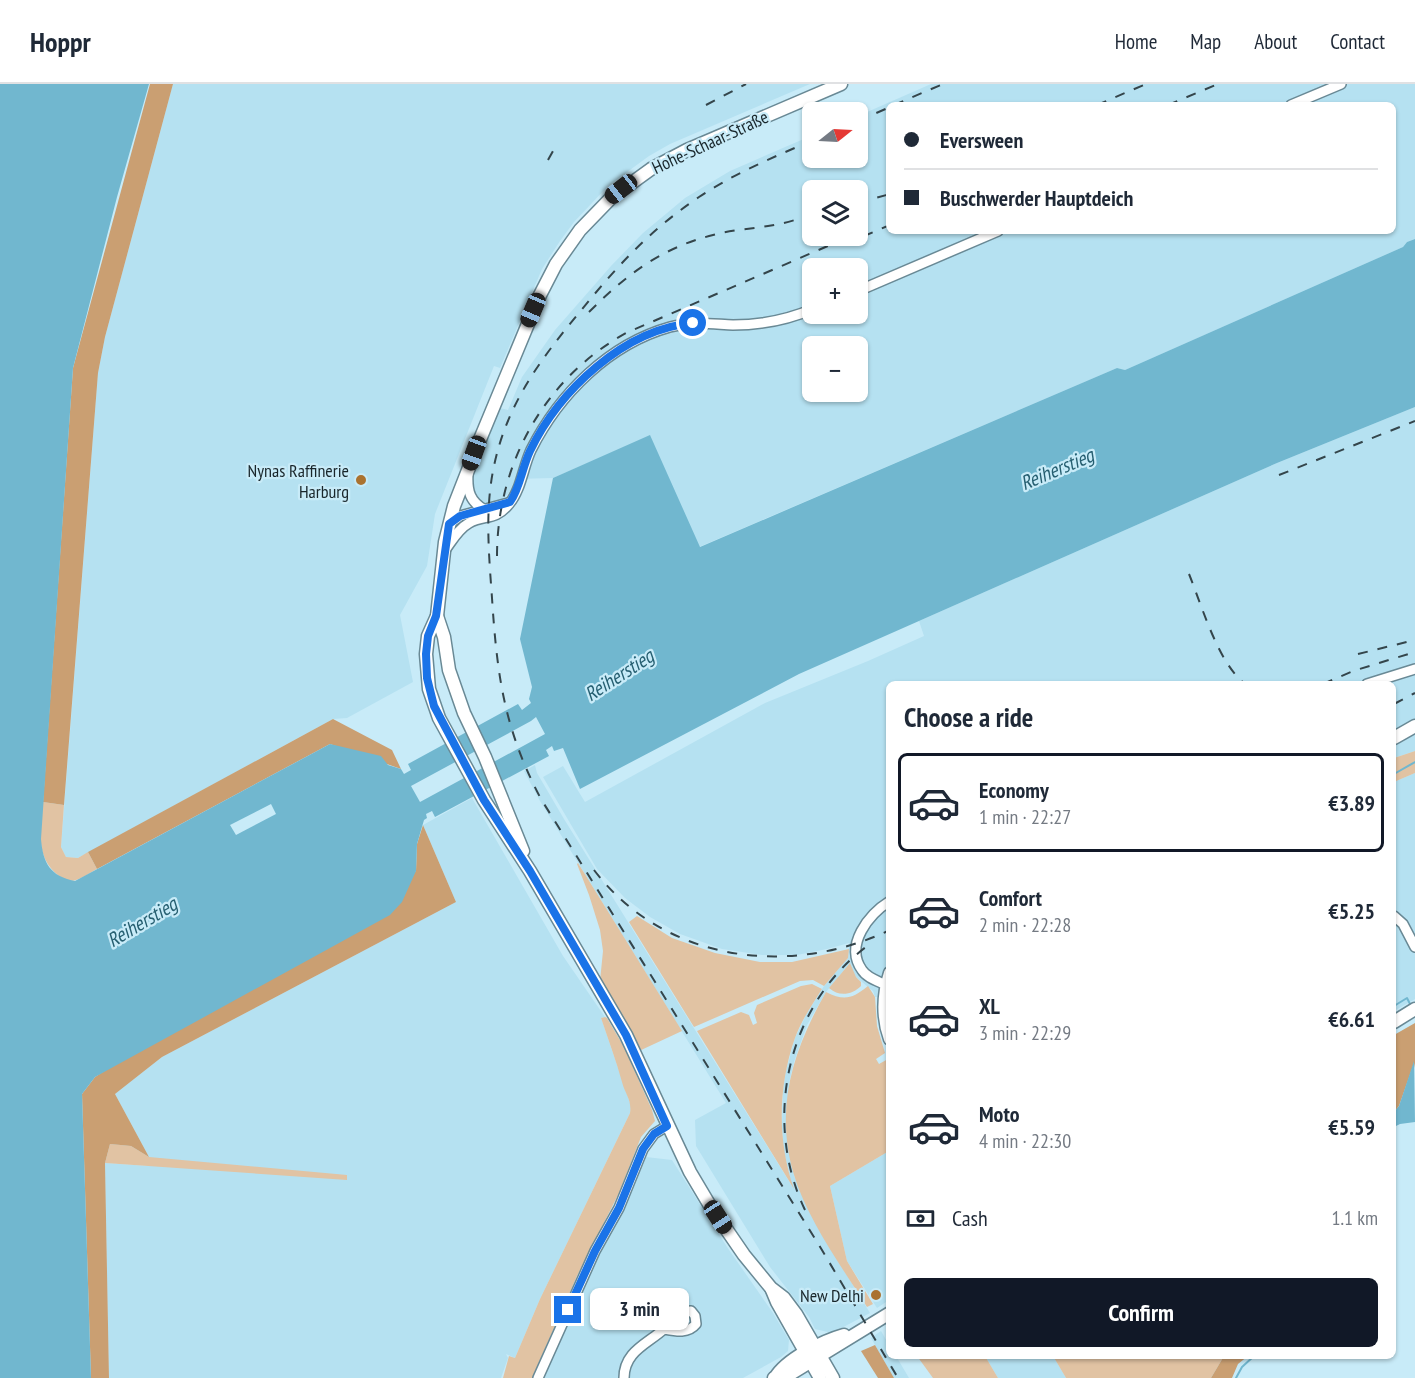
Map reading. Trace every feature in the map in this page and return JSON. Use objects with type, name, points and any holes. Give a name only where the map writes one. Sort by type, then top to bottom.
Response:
[{"type":"main road","name":"Hohe-Schaar-Straße","points":[[814,1354],[777,1302],[771,1288],[738,1247],[690,1172],[626,1035],[530,871],[484,800],[447,732],[434,706],[427,678],[426,654],[428,636],[436,616],[449,524],[457,511],[468,470],[546,282],[559,259],[590,219],[610,198],[632,181],[668,159],[841,84]]},
{"type":"main road","name":"Hohe-Schaar-Straße","points":[[436,616],[444,637],[451,675],[467,720],[499,792],[530,871]]},
{"type":"main road","points":[[1396,737],[1415,726]]},
{"type":"main road","points":[[886,994],[884,1010],[886,1020]]},
{"type":"main road","points":[[1396,1021],[1415,1010]]},
{"type":"main road","points":[[774,1378],[788,1375],[814,1354],[886,1315]]},
{"type":"main road","points":[[814,1354],[820,1378]]},
{"type":"main road","points":[[814,1354],[833,1378]]},
{"type":"street","points":[[1298,102],[1341,84]]},
{"type":"street","points":[[868,287],[991,234]]},
{"type":"street","points":[[444,553],[458,532],[471,522],[494,516],[510,502],[517,490],[530,451],[561,402],[588,374],[623,348],[653,333],[684,324],[709,322],[750,325],[770,323],[802,314]]},
{"type":"street","points":[[468,470],[470,495],[477,505],[485,510]]},
{"type":"street","points":[[457,511],[485,510],[510,502]]},
{"type":"street","points":[[457,511],[471,522]]},
{"type":"street","points":[[1377,681],[1415,669]]},
{"type":"street","points":[[886,904],[867,921],[857,943],[857,953],[861,968],[870,977],[886,979]]},
{"type":"street","points":[[1396,918],[1403,924],[1415,946]]},
{"type":"street","points":[[538,1378],[595,1251],[619,1208],[643,1149],[654,1134],[667,1126]]},
{"type":"street","points":[[624,1378],[625,1367],[632,1354],[664,1329]]},
{"type":"shaded area","points":[[150,84],[173,84],[105,337],[98,373],[64,805],[43,802],[73,368]]},
{"type":"shaded area","points":[[173,84],[810,84],[670,144],[649,156],[608,186],[574,222],[560,241],[542,269],[500,368],[494,366],[435,514],[427,566],[400,615],[413,682],[347,718],[333,719],[78,858],[66,857],[61,847],[98,373],[105,337]]},
{"type":"shaded area","points":[[931,84],[1415,84],[1415,239],[1407,242],[1403,247],[1125,370],[1117,368],[699,547],[650,436],[553,478],[515,479],[509,493],[500,501],[487,505],[477,500],[473,490],[473,478],[500,408],[508,410],[522,377],[555,330],[643,233],[685,198],[730,171],[802,140],[802,168],[868,168],[868,112],[886,104],[886,234],[1396,234],[1396,102],[890,102]]},
{"type":"shaded area","points":[[1415,407],[1415,751],[1396,757],[1396,681],[886,681],[886,997],[875,997],[873,991],[856,977],[849,964],[826,992],[807,1025],[794,1062],[789,1083],[787,1126],[794,1176],[820,1231],[870,1313],[832,1333],[815,1329],[809,1317],[770,1267],[696,1146],[695,1120],[726,1103],[540,801],[524,771],[535,765],[537,773],[564,819],[792,1186],[784,1152],[782,1128],[786,1071],[795,1038],[806,1015],[824,986],[848,958],[849,943],[797,955],[762,955],[722,949],[680,934],[650,917],[625,898],[597,869],[543,777],[563,766],[585,802],[765,703],[924,636],[919,621],[1277,463]]},
{"type":"shaded area","points":[[333,719],[392,750],[401,769],[330,744],[97,869],[88,852]]},
{"type":"shaded area","points":[[1415,751],[1415,773],[1396,781],[1396,757]]},
{"type":"shaded area","points":[[1415,773],[1415,999],[1396,1010],[1396,781]]},
{"type":"shaded area","points":[[472,798],[563,956],[605,1017],[601,1018],[631,1106],[630,1113],[540,1299],[515,1358],[506,1354],[508,1358],[501,1378],[109,1378],[105,1163],[148,1166],[149,1157],[115,1094],[162,1057],[456,902],[423,825]]},
{"type":"shaded area","points":[[43,802],[64,805],[61,847],[66,857],[78,858],[88,852],[97,869],[72,881],[59,876],[51,868],[42,851]]},
{"type":"shaded area","points":[[423,825],[456,902],[162,1057],[115,1094],[149,1157],[131,1146],[110,1144],[105,1163],[109,1378],[91,1378],[82,1094],[95,1077],[416,871],[417,844]]},
{"type":"shaded area","points":[[578,863],[682,1031],[639,1051],[600,981],[603,951],[600,930]]},
{"type":"shaded area","points":[[637,916],[672,938],[715,953],[760,962],[792,962],[849,949],[848,958],[824,986],[813,980],[800,981],[694,1027],[629,922]]},
{"type":"shaded area","points":[[850,963],[861,986],[845,994],[833,991],[829,988]]},
{"type":"shaded area","points":[[812,984],[822,989],[795,1038],[789,1056],[783,1094],[782,1133],[788,1171],[794,1189],[697,1031],[741,1012],[749,1015],[753,1025],[757,1023],[754,1013],[757,1005],[801,986]]},
{"type":"shaded area","points":[[868,986],[875,997],[877,1026],[885,1053],[876,1059],[879,1064],[886,1060],[886,1153],[830,1186],[847,1261],[873,1304],[867,1307],[826,1243],[800,1192],[788,1150],[786,1126],[790,1080],[804,1036],[814,1014],[826,992],[838,997],[857,994]]},
{"type":"shaded area","points":[[605,1017],[624,1047],[655,1121],[641,1137],[619,1193],[577,1276],[532,1378],[503,1378],[509,1356],[515,1358],[540,1299],[630,1113],[629,1101],[601,1018]]},
{"type":"shaded area","points":[[1415,1023],[1415,1068],[1414,1063],[1396,1110],[1396,1034]]},
{"type":"shaded area","points":[[110,1144],[131,1146],[149,1157],[347,1175],[347,1180],[105,1163]]},
{"type":"shaded area","points":[[886,1153],[886,1302],[877,1308],[847,1261],[830,1186]]},
{"type":"shaded area","points":[[646,1157],[672,1160],[727,1247],[773,1313],[789,1340],[788,1351],[743,1378],[543,1378],[601,1250],[622,1213]]},
{"type":"shaded area","points":[[881,1331],[886,1340],[886,1359],[898,1359],[909,1378],[894,1378],[871,1338]]},
{"type":"shaded area","points":[[875,1345],[894,1378],[878,1378],[861,1351]]},
{"type":"shaded area","points":[[919,1359],[987,1359],[998,1378],[933,1378]]},
{"type":"shaded area","points":[[987,1359],[1055,1359],[1066,1378],[998,1378]]},
{"type":"shaded area","points":[[1055,1359],[1222,1359],[1211,1378],[1066,1378]]},
{"type":"shaded area","points":[[1222,1359],[1244,1359],[1238,1364],[1232,1378],[1211,1378]]},
{"type":"water","name":"Reiherstieg","points":[[0,84],[149,84],[73,368],[41,839],[49,867],[59,876],[75,881],[330,744],[381,756],[388,765],[401,769],[404,774],[411,770],[408,764],[518,704],[522,710],[531,703],[529,699],[532,687],[520,639],[553,478],[650,435],[700,547],[1117,368],[1125,370],[1403,247],[1407,242],[1415,239],[1415,407],[1277,463],[799,674],[580,789],[563,748],[554,751],[552,746],[546,750],[549,756],[435,817],[432,811],[426,814],[427,818],[424,820],[417,844],[416,871],[402,902],[390,915],[95,1077],[82,1094],[91,1378],[0,1378]],"holes":[[[536,717],[545,734],[420,802],[411,786]]]},
{"type":"water","points":[[1414,1061],[1415,1122],[1396,1126],[1396,1110]]},
{"type":"pier","points":[[271,804],[276,814],[236,835],[230,825]]},
{"type":"waterway","points":[[1396,773],[1415,762]]},
{"type":"waterway","points":[[1396,1005],[1407,998],[1410,1004]]},
{"type":"waterway","points":[[1236,1378],[1242,1367],[1251,1359]]},
{"type":"railway","points":[[706,105],[746,84]]},
{"type":"railway","points":[[901,102],[943,84]]},
{"type":"railway","points":[[1104,102],[1146,84]]},
{"type":"railway","points":[[1175,102],[1218,84]]},
{"type":"railway","points":[[868,117],[886,109]]},
{"type":"railway","points":[[548,160],[557,144]]},
{"type":"railway","points":[[802,145],[727,180],[699,197],[649,236],[593,296],[537,367],[506,426],[493,471],[488,534],[491,582],[504,701],[518,749],[541,799],[819,1245],[886,1358]]},
{"type":"railway","points":[[868,200],[886,195]]},
{"type":"railway","points":[[589,312],[645,264],[677,247],[720,233],[774,225],[802,218]]},
{"type":"railway","points":[[868,234],[886,227]]},
{"type":"railway","points":[[497,556],[499,522],[516,456],[531,426],[572,374],[597,352],[626,333],[828,246]]},
{"type":"railway","points":[[1279,475],[1415,421]]},
{"type":"railway","points":[[1189,574],[1219,648],[1235,675],[1242,681]]},
{"type":"railway","points":[[1358,654],[1415,640]]},
{"type":"railway","points":[[1330,681],[1353,671],[1415,652]]},
{"type":"railway","points":[[1396,703],[1415,693]]},
{"type":"railway","points":[[594,870],[623,901],[656,925],[692,942],[730,952],[770,956],[811,954],[851,945],[886,932]]},
{"type":"railway","points":[[805,1210],[792,1175],[785,1139],[785,1102],[790,1065],[802,1030],[819,998],[842,969],[870,944]]},
{"type":"railway","points":[[887,1359],[898,1378]]},
{"type":"place","name":"Nynas Raffinerie Harburg","points":[[361,480]]},
{"type":"place","name":"New Delhi","points":[[876,1295]]},
{"type":"route","points":[[568,1310],[595,1251],[619,1208],[643,1149],[654,1134],[667,1126],[646,1075],[626,1035],[530,871],[484,800],[436,711],[427,678],[428,636],[436,616],[445,542],[449,524],[453,519],[504,505],[513,499],[530,451],[546,423],[561,402],[597,366],[633,342],[653,333],[669,327],[693,323]]}]
